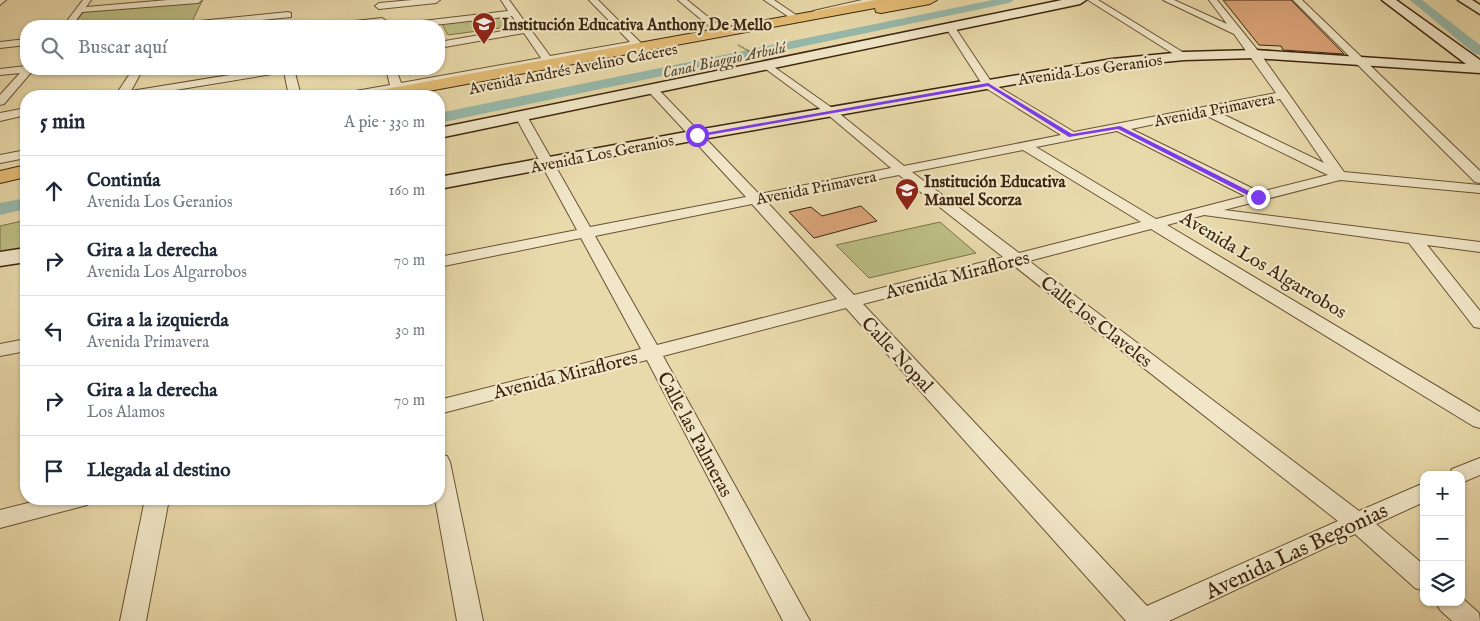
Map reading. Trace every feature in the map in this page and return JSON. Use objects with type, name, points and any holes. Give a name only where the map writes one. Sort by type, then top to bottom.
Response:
[{"type":"highway","name":"Avenida Andrés Avelino Cáceres","points":[[445,90],[550,65],[898,0]]},
{"type":"highway","name":"Avenida Andrés Avelino Cáceres","points":[[394,90],[930,0]]},
{"type":"highway","points":[[0,165],[20,161]]},
{"type":"highway","points":[[0,176],[20,173]]},
{"type":"street","points":[[72,20],[87,0]]},
{"type":"street","points":[[80,10],[198,0]]},
{"type":"street","points":[[381,20],[378,3],[436,0]]},
{"type":"street","points":[[505,0],[550,65]]},
{"type":"street","points":[[593,0],[637,44]]},
{"type":"street","points":[[682,0],[718,29]]},
{"type":"street","points":[[768,0],[792,15]]},
{"type":"street","name":"Avenida Andrés Avelino Cáceres","points":[[550,65],[637,44],[860,1],[876,0]]},
{"type":"street","points":[[445,132],[1080,0]]},
{"type":"street","points":[[1092,0],[1184,56]]},
{"type":"street","points":[[1167,0],[1238,33]]},
{"type":"street","points":[[1213,0],[1255,54],[1282,96],[1340,176]]},
{"type":"street","points":[[1298,0],[1480,179]]},
{"type":"street","points":[[1388,0],[1480,68]]},
{"type":"street","points":[[1464,0],[1480,10]]},
{"type":"street","points":[[189,20],[202,12],[289,11],[288,20]]},
{"type":"street","points":[[445,21],[514,13]]},
{"type":"street","points":[[951,28],[988,85],[1071,136]]},
{"type":"street","points":[[445,44],[526,30]]},
{"type":"street","points":[[0,45],[20,43]]},
{"type":"street","name":"Avenida Los Geranios","points":[[445,182],[697,135],[1104,64],[1184,56],[1255,54],[1480,68]]},
{"type":"street","name":"Calle los Claveles","points":[[767,66],[831,112],[901,170],[1358,522],[1420,576]]},
{"type":"street","points":[[0,72],[20,70]]},
{"type":"street","points":[[0,102],[24,75]]},
{"type":"street","points":[[125,90],[134,75]]},
{"type":"street","points":[[157,90],[248,75]]},
{"type":"street","points":[[290,75],[294,90]]},
{"type":"street","points":[[394,75],[397,89]]},
{"type":"street","name":"Avenida Andrés Avelino Cáceres","points":[[389,90],[397,89]]},
{"type":"street","name":"Calle Nopal","points":[[652,89],[697,135],[1142,621]]},
{"type":"street","name":"Avenida Primavera","points":[[445,261],[1071,136],[1282,96]]},
{"type":"street","points":[[1204,110],[1340,176]]},
{"type":"street","points":[[0,116],[20,113]]},
{"type":"street","name":"Calle las Palmeras","points":[[520,116],[652,352],[797,621]]},
{"type":"street","points":[[1118,127],[1258,197]]},
{"type":"street","name":"Avenida Los Algarrobos","points":[[1025,146],[1156,223],[1480,421]]},
{"type":"street","points":[[0,159],[20,155]]},
{"type":"street","name":"Avenida Miraflores","points":[[445,405],[1340,176],[1480,189]]},
{"type":"street","points":[[1201,212],[1416,241],[1480,247]]},
{"type":"street","points":[[1416,241],[1480,323]]},
{"type":"street","points":[[0,259],[20,256]]},
{"type":"street","points":[[0,350],[20,345]]},
{"type":"street","points":[[1465,473],[1480,466]]},
{"type":"street","points":[[445,493],[470,621]]},
{"type":"street","name":"Avenida Las Begonias","points":[[1142,621],[1420,494]]},
{"type":"street","points":[[0,519],[55,505]]},
{"type":"street","points":[[133,621],[156,505]]},
{"type":"street","points":[[1453,606],[1470,621]]},
{"type":"green space","points":[[202,1],[193,20],[77,20],[84,12]]},
{"type":"green space","points":[[500,17],[507,27],[448,35],[445,24]]},
{"type":"green space","points":[[20,221],[20,249],[0,252],[0,226]]},
{"type":"green space","points":[[940,222],[976,253],[869,278],[836,245]]},
{"type":"building","points":[[1223,0],[1291,0],[1344,54],[1283,50],[1281,46],[1259,45]]},
{"type":"building","points":[[861,206],[877,221],[814,238],[789,212],[811,207],[822,216]]},
{"type":"waterway","name":"Canal Biaggio Arbulú","points":[[445,117],[1009,0]]},
{"type":"waterway","points":[[1415,0],[1480,51]]},
{"type":"waterway","name":"Canal Biaggio Arbulú","points":[[0,209],[20,205]]},
{"type":"place","name":"Institución Educativa Anthony De Mello","points":[[484,45]]},
{"type":"place","name":"Institución Educativa Manuel Scorza","points":[[907,211]]},
{"type":"route","points":[[697,135],[988,85],[1071,136],[1118,127],[1258,197]]}]
